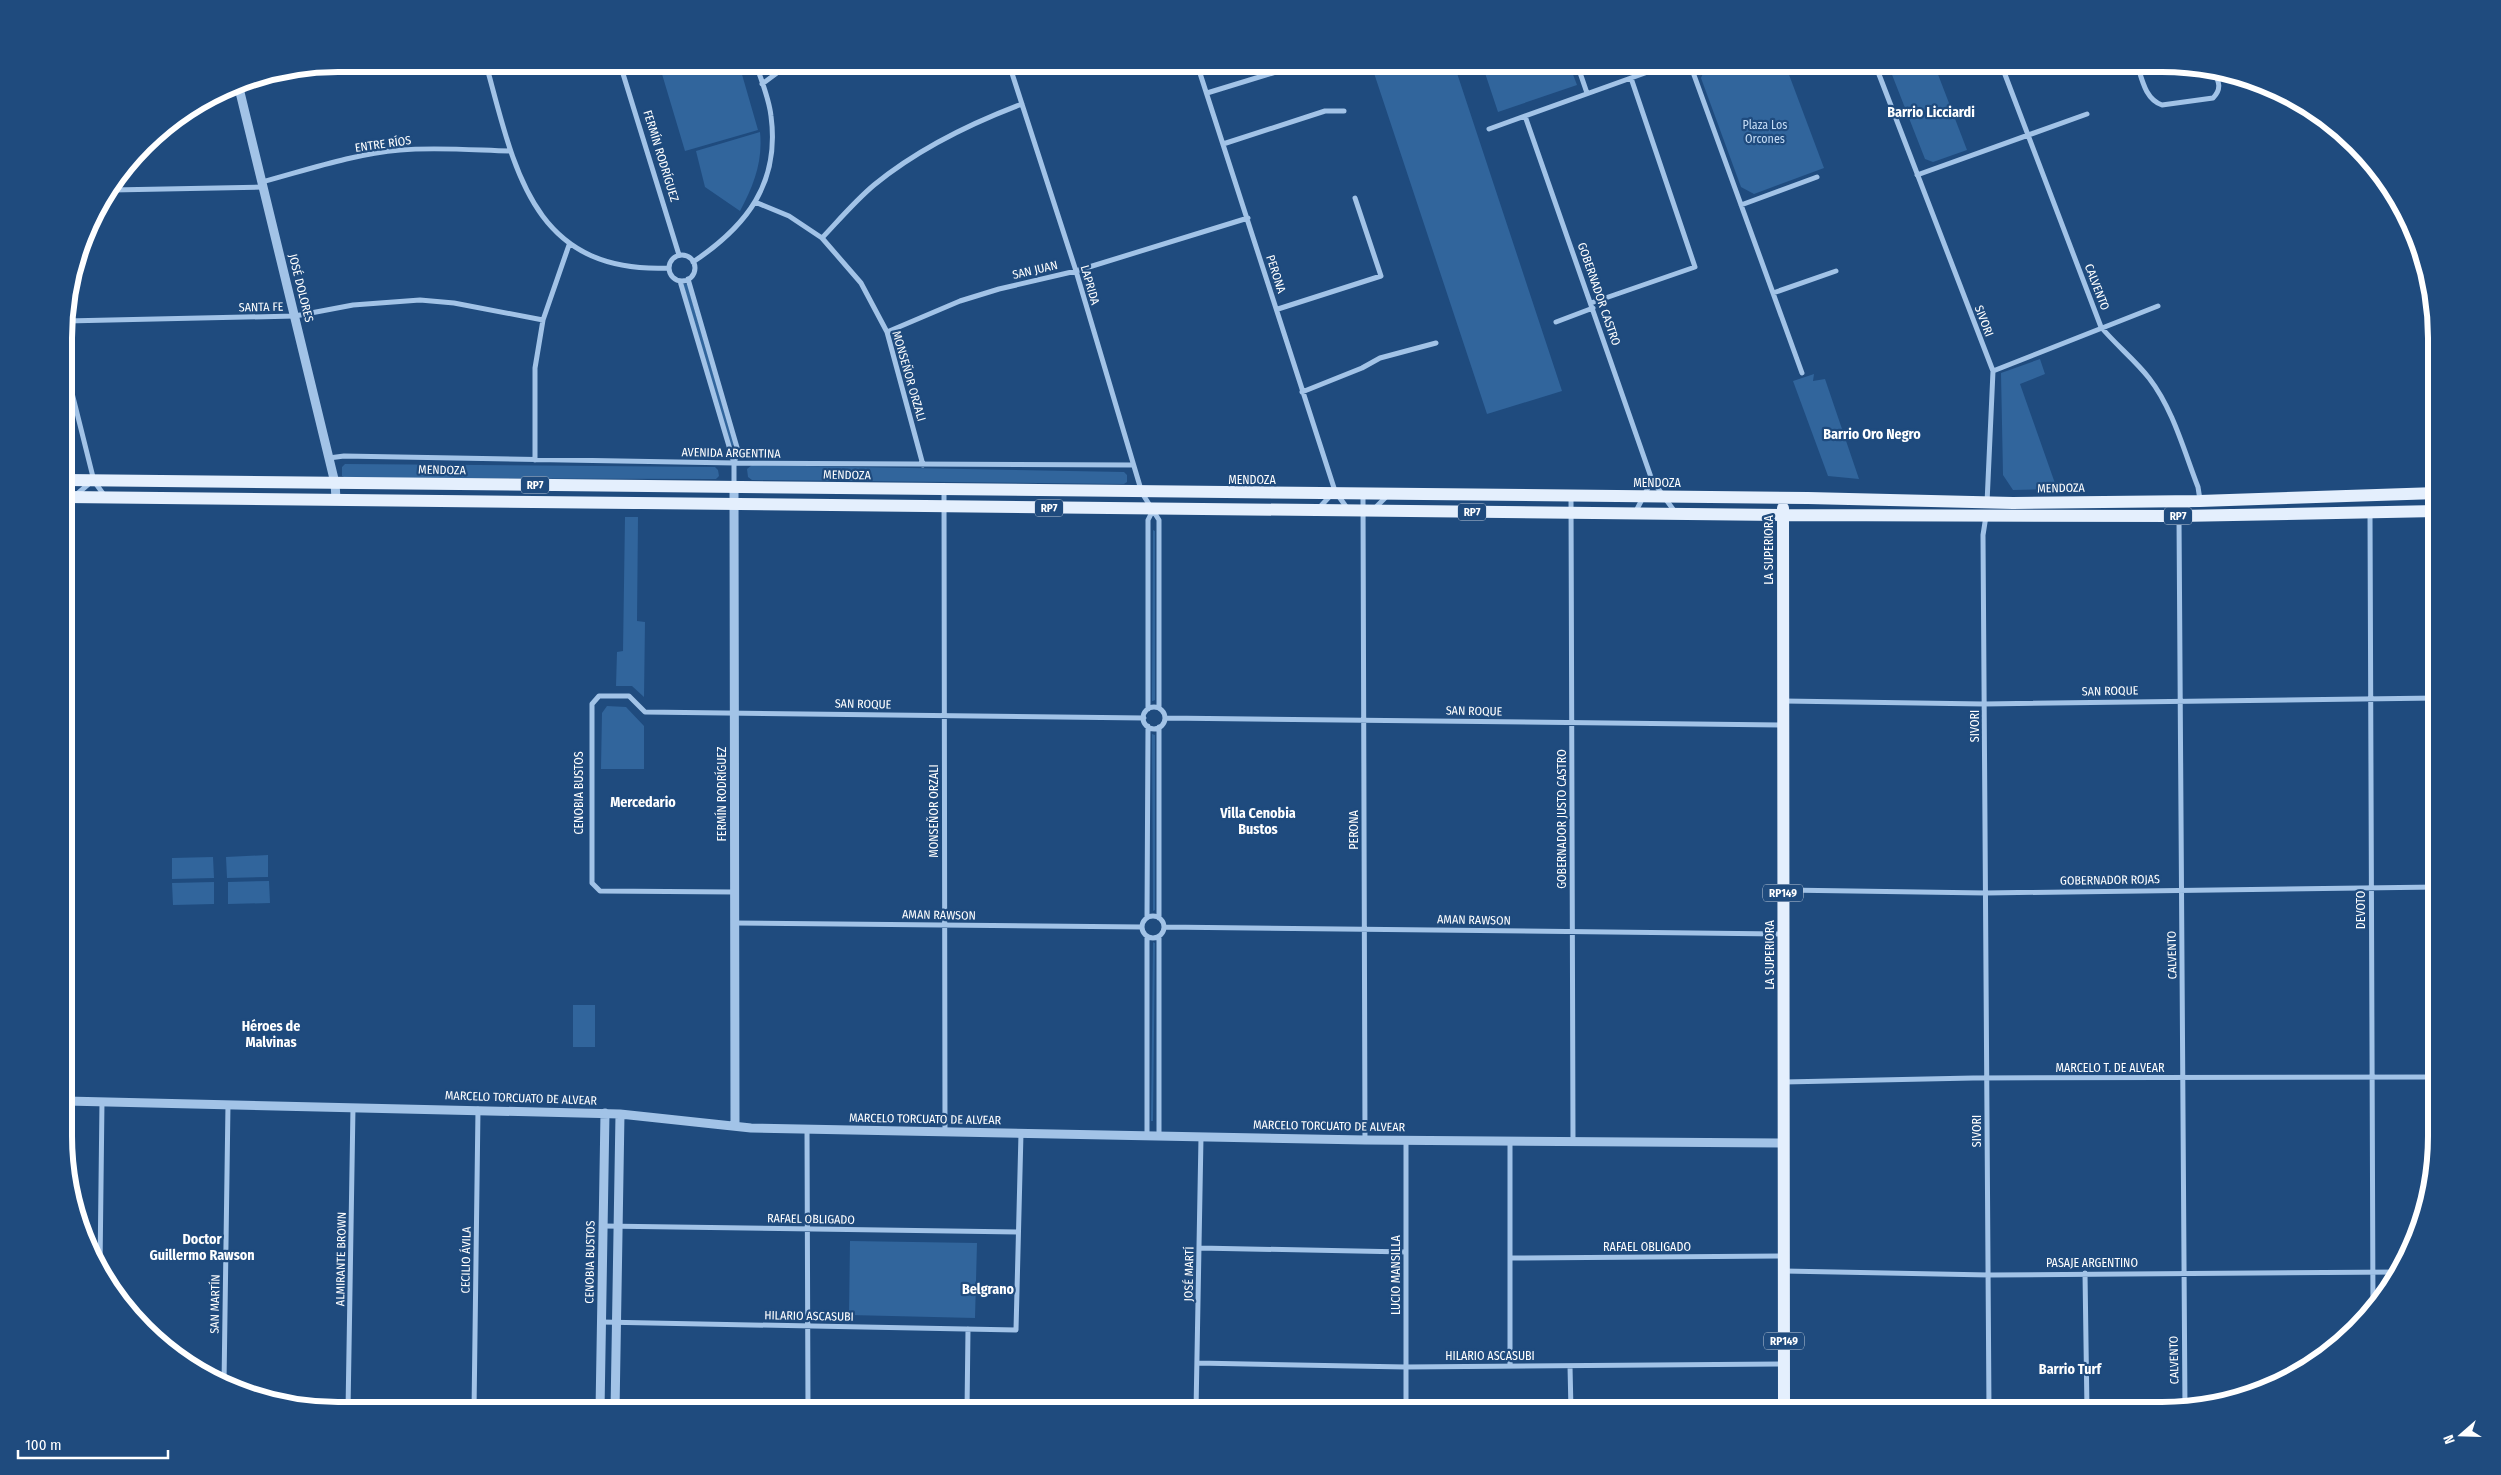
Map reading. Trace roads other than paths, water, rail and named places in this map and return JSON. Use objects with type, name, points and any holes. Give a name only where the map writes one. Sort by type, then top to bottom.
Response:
[{"type":"main road","name":"MENDOZA","points":[[72,480],[1142,493],[1335,493],[1363,495],[1783,498],[2179,516],[2428,511]]},
{"type":"main road","name":"MENDOZA","points":[[72,497],[1349,511],[1366,515],[1572,513],[1783,515],[2428,493]]},
{"type":"main road","name":"LA SUPERIORA","points":[[1783,498],[1784,1402]]},
{"type":"street","points":[[488,72],[510,151],[532,200],[550,227],[569,245],[612,263],[644,269],[669,268]]},
{"type":"street","name":"FERMÍN RODRÍGUEZ","points":[[622,72],[679,256]]},
{"type":"street","points":[[693,262],[735,231],[755,202],[766,177],[773,152],[771,114],[758,72]]},
{"type":"street","points":[[762,84],[778,72]]},
{"type":"street","name":"LAPRIDA","points":[[1012,72],[1076,271],[1142,493],[1159,520],[1159,708]]},
{"type":"street","name":"PERONA","points":[[1199,72],[1278,310],[1335,493],[1349,511]]},
{"type":"street","points":[[1207,93],[1276,72]]},
{"type":"street","points":[[1580,72],[1587,93]]},
{"type":"street","points":[[1489,129],[1648,72]]},
{"type":"street","points":[[1693,72],[1802,373]]},
{"type":"street","name":"SIVORI","points":[[1878,72],[1993,371],[1987,508],[1983,535],[1989,1402]]},
{"type":"street","name":"CALVENTO","points":[[2004,72],[2102,327],[2114,343],[2149,378],[2168,410],[2198,487],[2200,501]]},
{"type":"street","points":[[2140,72],[2148,95],[2155,102],[2162,105],[2206,101],[2218,93],[2219,84],[2217,79]]},
{"type":"street","points":[[1556,322],[1592,306],[1695,267],[1631,78]]},
{"type":"street","name":"JOSÉ DOLORES","points":[[240,92],[336,483],[336,499]]},
{"type":"street","points":[[822,238],[873,186],[923,150],[974,122],[1022,104]]},
{"type":"street","points":[[1224,144],[1325,111],[1344,111]]},
{"type":"street","points":[[1917,175],[2087,114]]},
{"type":"street","name":"GOBERNADOR CASTRO","points":[[1525,116],[1652,480],[1676,514]]},
{"type":"street","name":"ENTRE RÍOS","points":[[118,190],[263,185],[338,161],[398,150],[450,148],[510,151]]},
{"type":"street","points":[[1741,205],[1817,177]]},
{"type":"street","points":[[1278,310],[1381,276],[1355,198]]},
{"type":"street","name":"MONSEÑOR ORZALI","points":[[755,202],[789,216],[822,238],[861,283],[887,332],[923,465]]},
{"type":"street","name":"SAN JUAN","points":[[887,332],[960,301],[999,289],[1076,271],[1248,218]]},
{"type":"street","points":[[535,460],[535,368],[543,320],[569,245]]},
{"type":"street","points":[[679,256],[687,256],[693,262],[695,270],[688,279],[680,281],[671,276],[669,268],[672,260],[679,256]]},
{"type":"street","points":[[1773,293],[1836,271]]},
{"type":"street","name":"FERMÍN RODRÍGUEZ","points":[[688,279],[738,451],[734,463]]},
{"type":"street","name":"FERMÍN RODRÍGUEZ","points":[[680,281],[734,463],[734,1126]]},
{"type":"street","name":"SANTA FE","points":[[73,321],[295,316],[353,305],[420,300],[454,303],[543,320]]},
{"type":"street","points":[[1993,371],[2158,306]]},
{"type":"street","points":[[1302,392],[1362,368],[1380,358],[1436,342]]},
{"type":"street","points":[[72,393],[94,481],[105,497]]},
{"type":"street","name":"AVENIDA ARGENTINA","points":[[329,458],[344,456],[734,463],[1133,465]]},
{"type":"street","points":[[1634,514],[1652,480]]},
{"type":"street","points":[[72,496],[94,481]]},
{"type":"street","name":"MONSEÑOR ORZALI","points":[[944,490],[945,1132]]},
{"type":"street","points":[[1315,511],[1335,493]]},
{"type":"street","name":"PERONA","points":[[1363,495],[1366,515],[1364,720],[1366,1140]]},
{"type":"street","points":[[1366,515],[1387,495]]},
{"type":"street","name":"GOBERNADOR JUSTO CASTRO","points":[[1571,496],[1573,1142]]},
{"type":"street","name":"CALVENTO","points":[[2179,501],[2185,1401]]},
{"type":"street","points":[[1147,1135],[1147,936],[1142,927],[1147,918],[1148,726],[1144,718],[1148,709],[1148,520],[1154,510]]},
{"type":"street","name":"DEVOTO","points":[[2370,511],[2373,1299]]},
{"type":"street","name":"SAN ROQUE","points":[[592,704],[599,696],[629,696],[645,712],[1144,718]]},
{"type":"street","name":"SAN ROQUE","points":[[1783,701],[1984,704],[2428,698]]},
{"type":"street","name":"CENOBIA BUSTOS","points":[[592,704],[592,883],[600,891],[734,892]]},
{"type":"street","points":[[1148,709],[1159,708],[1165,718],[1159,727],[1159,918],[1164,927],[1159,936],[1159,1136]]},
{"type":"street","name":"SAN ROQUE","points":[[1165,718],[1783,725]]},
{"type":"street","points":[[1148,726],[1159,727]]},
{"type":"street","name":"GOBERNADOR ROJAS","points":[[1783,890],[1986,892],[2428,886]]},
{"type":"street","points":[[1147,918],[1152,916],[1159,918]]},
{"type":"street","name":"AMAN RAWSON","points":[[734,922],[1142,927]]},
{"type":"street","name":"AMAN RAWSON","points":[[1164,927],[1783,934]]},
{"type":"street","points":[[1147,936],[1159,936]]},
{"type":"street","name":"MARCELO T. DE ALVEAR","points":[[1784,1082],[1987,1078],[2428,1076]]},
{"type":"street","name":"MARCELO TORCUATO DE ALVEAR","points":[[72,1101],[478,1108],[606,1113],[734,1126],[807,1129],[1366,1140],[1784,1143]]},
{"type":"street","points":[[100,1254],[102,1101]]},
{"type":"street","name":"SAN MARTÍN","points":[[224,1376],[228,1104]]},
{"type":"street","name":"ALMIRANTE BROWN","points":[[348,1402],[353,1106]]},
{"type":"street","name":"CECILIO ÁVILA","points":[[474,1402],[478,1108]]},
{"type":"street","name":"CENOBIA BUSTOS","points":[[600,1402],[606,1113]]},
{"type":"street","points":[[615,1402],[620,1114]]},
{"type":"street","points":[[807,1129],[808,1402]]},
{"type":"street","points":[[1018,1232],[1021,1133]]},
{"type":"street","name":"JOSÉ MARTÍ","points":[[1196,1402],[1202,1136]]},
{"type":"street","name":"LUCIO MANSILLA","points":[[1406,1140],[1406,1402]]},
{"type":"street","points":[[1510,1141],[1510,1366]]},
{"type":"street","name":"RAFAEL OBLIGADO","points":[[603,1226],[1018,1232]]},
{"type":"street","name":"HILARIO ASCASUBI","points":[[601,1322],[1016,1330],[1018,1232]]},
{"type":"street","points":[[1199,1248],[1406,1252]]},
{"type":"street","name":"RAFAEL OBLIGADO","points":[[1510,1258],[1784,1256]]},
{"type":"street","name":"PASAJE ARGENTINO","points":[[1784,1271],[1988,1275],[2392,1272]]},
{"type":"street","points":[[2085,1273],[2087,1402]]},
{"type":"street","points":[[966,1402],[968,1329]]},
{"type":"street","name":"HILARIO ASCASUBI","points":[[1197,1363],[1406,1367],[1784,1364]]},
{"type":"street","points":[[1570,1366],[1571,1402]]},
{"type":"district","name":"Barrio Licciardi","points":[[1931,112]]},
{"type":"district","name":"Barrio Oro Negro","points":[[1872,434]]},
{"type":"district","name":"Mercedario","points":[[643,802]]},
{"type":"district","name":"Villa Cenobia Bustos","points":[[1258,822]]},
{"type":"district","name":"Héroes de Malvinas","points":[[271,1034]]},
{"type":"district","name":"Doctor Guillermo Rawson","points":[[202,1248]]},
{"type":"district","name":"Belgrano","points":[[988,1289]]},
{"type":"district","name":"Barrio Turf","points":[[2070,1369]]},
{"type":"park label","name":"Plaza Los Orcones","points":[[1765,132]]}]
